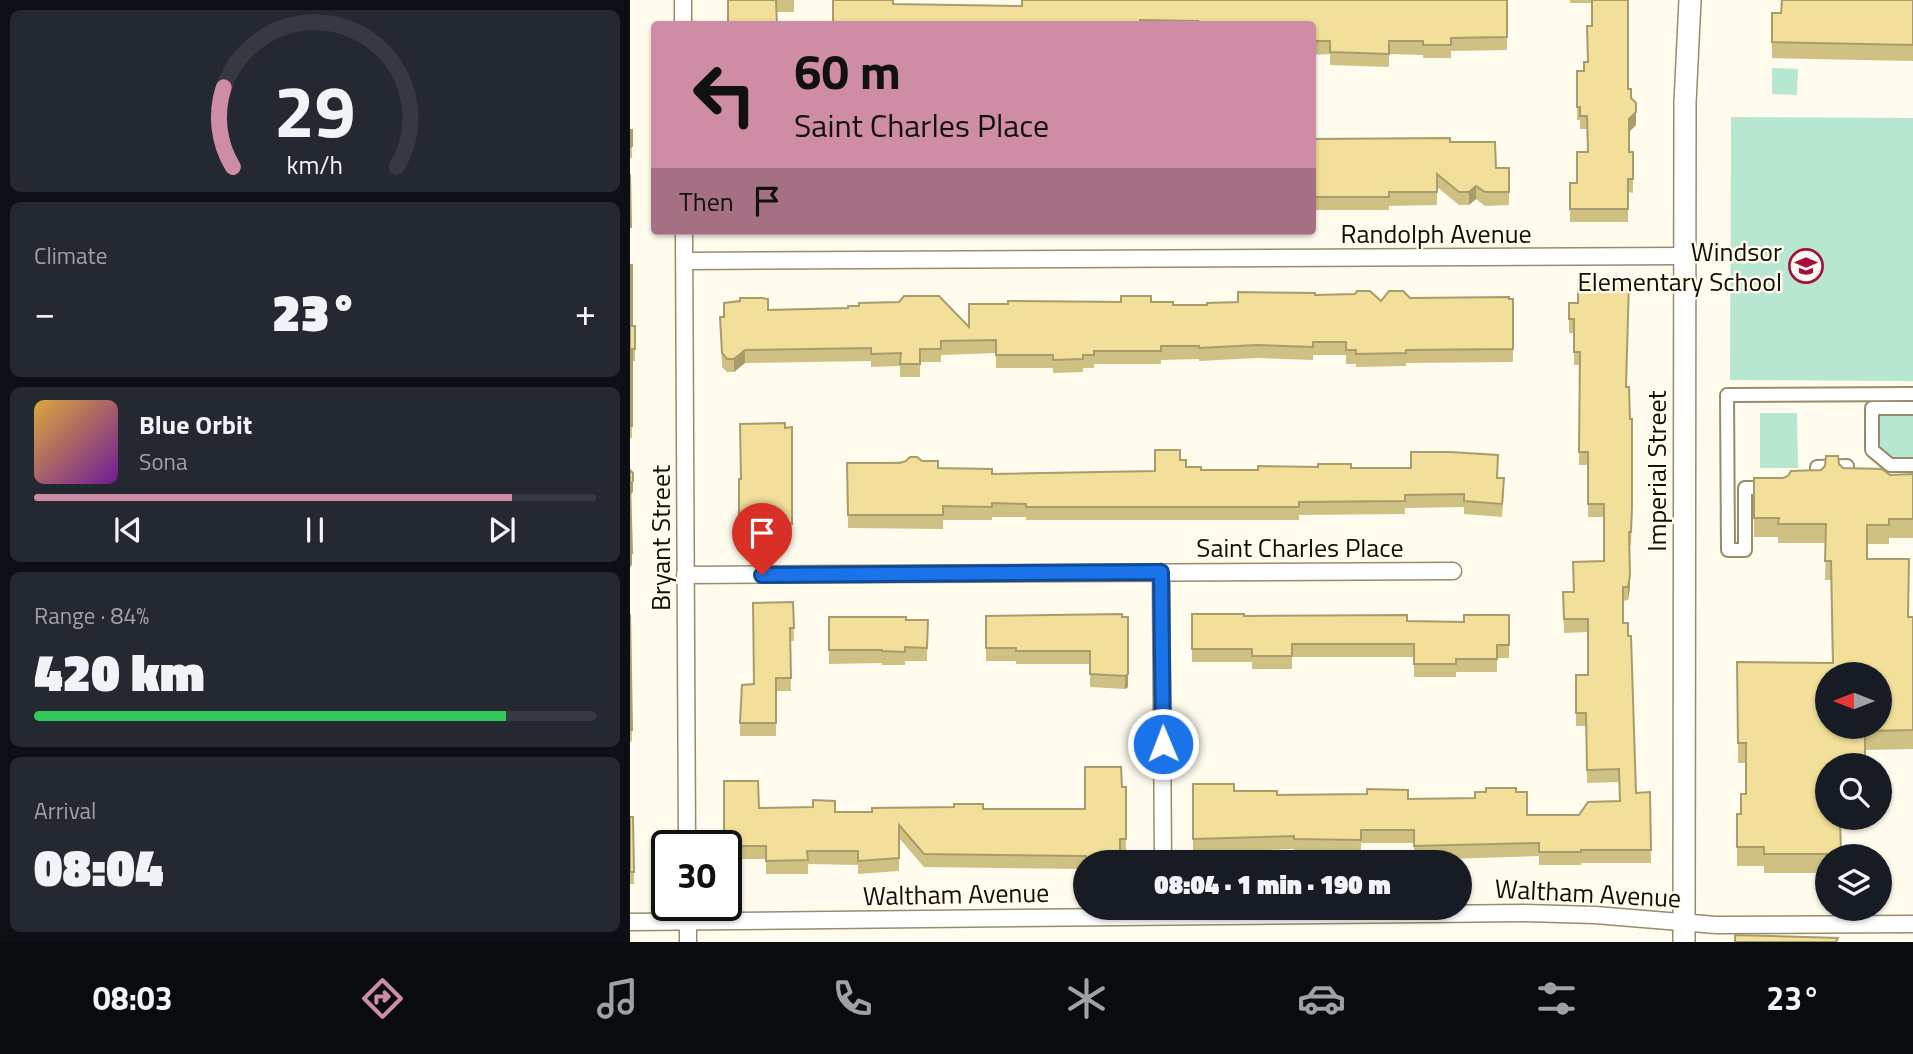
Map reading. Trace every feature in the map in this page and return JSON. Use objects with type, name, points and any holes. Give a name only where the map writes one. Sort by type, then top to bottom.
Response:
[{"type":"street","points":[[683,0],[683,21]]},
{"type":"street","name":"Imperial Street","points":[[1684,932],[1684,256],[1685,103],[1690,0]]},
{"type":"street","name":"Bryant Street","points":[[684,235],[687,830]]},
{"type":"street","name":"Randolph Avenue","points":[[685,261],[1684,256]]},
{"type":"street","points":[[1868,479],[1847,479],[1847,466],[1818,467],[1818,481],[1788,481],[1783,488],[1745,488],[1745,550],[1728,550],[1727,395],[1913,394]]},
{"type":"street","points":[[1913,408],[1872,408],[1872,450],[1890,465],[1913,465]]},
{"type":"street","name":"Saint Charles Place","points":[[685,575],[1453,571]]},
{"type":"street","points":[[1161,572],[1163,850]]},
{"type":"street","name":"Waltham Avenue","points":[[742,913],[1073,912]]},
{"type":"street","name":"Waltham Avenue","points":[[1472,913],[1595,915],[1684,932],[1716,925],[1913,924]]},
{"type":"street","name":"Waltham Avenue","points":[[630,922],[651,919]]},
{"type":"street","points":[[688,921],[688,942]]},
{"type":"green space","points":[[1772,68],[1798,69],[1797,95],[1772,94]]},
{"type":"green space","points":[[1731,117],[1913,118],[1913,381],[1730,380]]},
{"type":"green space","points":[[1872,408],[1913,408],[1913,465],[1890,465],[1872,450]]},
{"type":"green space","points":[[1760,413],[1797,413],[1798,468],[1760,468]]},
{"type":"building","points":[[728,0],[776,0],[777,21],[728,21]]},
{"type":"building","points":[[833,0],[1022,6],[1022,0],[1507,0],[1507,37],[1451,38],[1451,45],[1423,45],[1423,41],[1389,41],[1389,54],[1330,52],[1330,41],[1316,41],[1316,21],[833,21]]},
{"type":"building","points":[[1592,0],[1628,0],[1628,89],[1631,89],[1631,98],[1636,103],[1636,112],[1629,119],[1629,152],[1633,152],[1633,179],[1628,179],[1628,209],[1570,209],[1570,183],[1577,183],[1577,152],[1588,152],[1587,116],[1580,116],[1580,107],[1577,107],[1577,71],[1584,71],[1584,62],[1588,62],[1587,26],[1592,26]]},
{"type":"building","points":[[1782,0],[1913,0],[1913,45],[1772,42],[1772,13],[1781,13]]},
{"type":"building","points":[[630,130],[632,146],[630,147]]},
{"type":"building","points":[[1450,138],[1450,142],[1495,142],[1496,168],[1509,168],[1509,192],[1485,192],[1476,186],[1469,192],[1459,192],[1437,174],[1437,192],[1389,192],[1389,197],[1316,197],[1316,139]]},
{"type":"building","points":[[630,265],[632,326],[635,326],[635,349],[632,349],[632,426],[630,426]]},
{"type":"building","points":[[1578,281],[1629,281],[1626,387],[1629,387],[1632,419],[1632,507],[1629,532],[1630,575],[1628,587],[1623,587],[1623,623],[1628,623],[1628,636],[1631,636],[1636,793],[1650,792],[1651,850],[1539,852],[1539,843],[1414,846],[1414,830],[1361,830],[1361,840],[1294,839],[1294,836],[1193,839],[1193,784],[1234,784],[1234,791],[1277,791],[1277,795],[1367,794],[1367,789],[1408,790],[1408,799],[1475,798],[1475,792],[1486,792],[1486,788],[1516,788],[1516,792],[1527,792],[1527,815],[1579,815],[1588,802],[1620,801],[1619,769],[1587,770],[1586,713],[1576,713],[1576,675],[1588,675],[1588,619],[1564,619],[1563,592],[1574,592],[1573,562],[1604,561],[1604,504],[1588,504],[1588,452],[1579,452],[1580,352],[1574,352],[1574,319],[1569,319],[1569,303],[1578,303]]},
{"type":"building","points":[[1357,291],[1370,291],[1381,301],[1389,291],[1403,291],[1410,298],[1509,297],[1513,299],[1513,349],[1406,350],[1406,353],[1356,354],[1356,350],[1346,350],[1346,342],[1313,342],[1313,347],[1161,346],[1161,351],[1094,351],[1094,355],[1083,355],[1083,359],[1053,360],[1053,355],[996,355],[996,340],[941,341],[941,349],[920,349],[920,364],[900,364],[901,353],[871,354],[871,348],[745,350],[734,359],[727,359],[722,353],[720,317],[724,317],[724,303],[740,301],[740,298],[768,299],[768,310],[848,308],[859,306],[859,303],[899,302],[904,296],[939,296],[969,327],[969,304],[1008,304],[1008,301],[1121,302],[1121,296],[1151,296],[1151,302],[1207,305],[1238,302],[1238,292],[1315,295],[1355,294]]},
{"type":"building","points":[[785,423],[785,428],[792,427],[792,524],[781,524],[781,528],[739,528],[740,424]]},
{"type":"building","points":[[1155,450],[1180,450],[1180,460],[1186,460],[1186,467],[1201,467],[1201,470],[1258,470],[1258,466],[1318,467],[1318,464],[1351,464],[1351,468],[1411,468],[1411,452],[1498,455],[1497,478],[1504,478],[1502,504],[1464,501],[1464,494],[1405,495],[1405,501],[1299,502],[1299,507],[1026,507],[1026,504],[992,503],[992,507],[943,506],[943,515],[848,515],[847,463],[900,463],[910,457],[917,457],[922,461],[938,461],[938,468],[992,469],[992,474],[1155,471]]},
{"type":"building","points":[[1826,456],[1838,456],[1839,464],[1843,468],[1882,469],[1890,475],[1913,474],[1913,519],[1889,519],[1889,525],[1867,525],[1867,559],[1909,559],[1908,617],[1913,617],[1913,730],[1892,730],[1892,662],[1833,662],[1831,561],[1825,561],[1826,524],[1778,524],[1779,518],[1754,518],[1754,478],[1783,478],[1791,471],[1821,470],[1825,466]]},
{"type":"building","points":[[630,470],[633,473],[633,481],[630,484]]},
{"type":"building","points":[[630,484],[632,553],[630,555]]},
{"type":"building","points":[[793,602],[794,628],[790,628],[791,678],[776,678],[776,723],[740,723],[742,685],[754,684],[753,603]]},
{"type":"building","points":[[630,614],[632,730],[630,730]]},
{"type":"building","points":[[1122,614],[1122,617],[1128,617],[1128,674],[1125,676],[1090,674],[1090,651],[1016,651],[1016,648],[986,648],[986,616]]},
{"type":"building","points":[[1192,614],[1407,615],[1407,621],[1464,622],[1464,615],[1509,615],[1509,645],[1497,645],[1497,659],[1456,659],[1456,664],[1414,664],[1414,644],[1292,644],[1292,656],[1252,656],[1252,649],[1192,649]]},
{"type":"building","points":[[829,617],[906,617],[906,620],[928,620],[927,648],[905,647],[905,652],[829,650]]},
{"type":"building","points":[[1737,662],[1815,663],[1815,739],[1865,739],[1865,753],[1815,753],[1815,830],[1840,830],[1841,844],[1815,844],[1815,854],[1764,854],[1764,847],[1737,847],[1737,814],[1741,814],[1741,794],[1746,794],[1746,743],[1738,743]]},
{"type":"building","points":[[1085,767],[1121,767],[1122,787],[1126,787],[1126,839],[1120,839],[1120,850],[1073,850],[1073,856],[924,854],[899,825],[899,858],[858,861],[858,851],[807,851],[808,860],[766,861],[766,846],[742,846],[742,830],[724,830],[724,781],[758,781],[759,808],[813,807],[813,800],[835,801],[835,812],[872,812],[872,808],[954,807],[954,804],[983,804],[983,809],[1085,809]]},
{"type":"building","points":[[630,817],[633,817],[634,872],[630,872]]},
{"type":"building","points":[[1735,935],[1838,938],[1836,942],[1735,942]]},
{"type":"place","name":"Windsor Elementary School","points":[[1806,266]]},
{"type":"route","points":[[762,575],[1161,572],[1163,744]]}]
